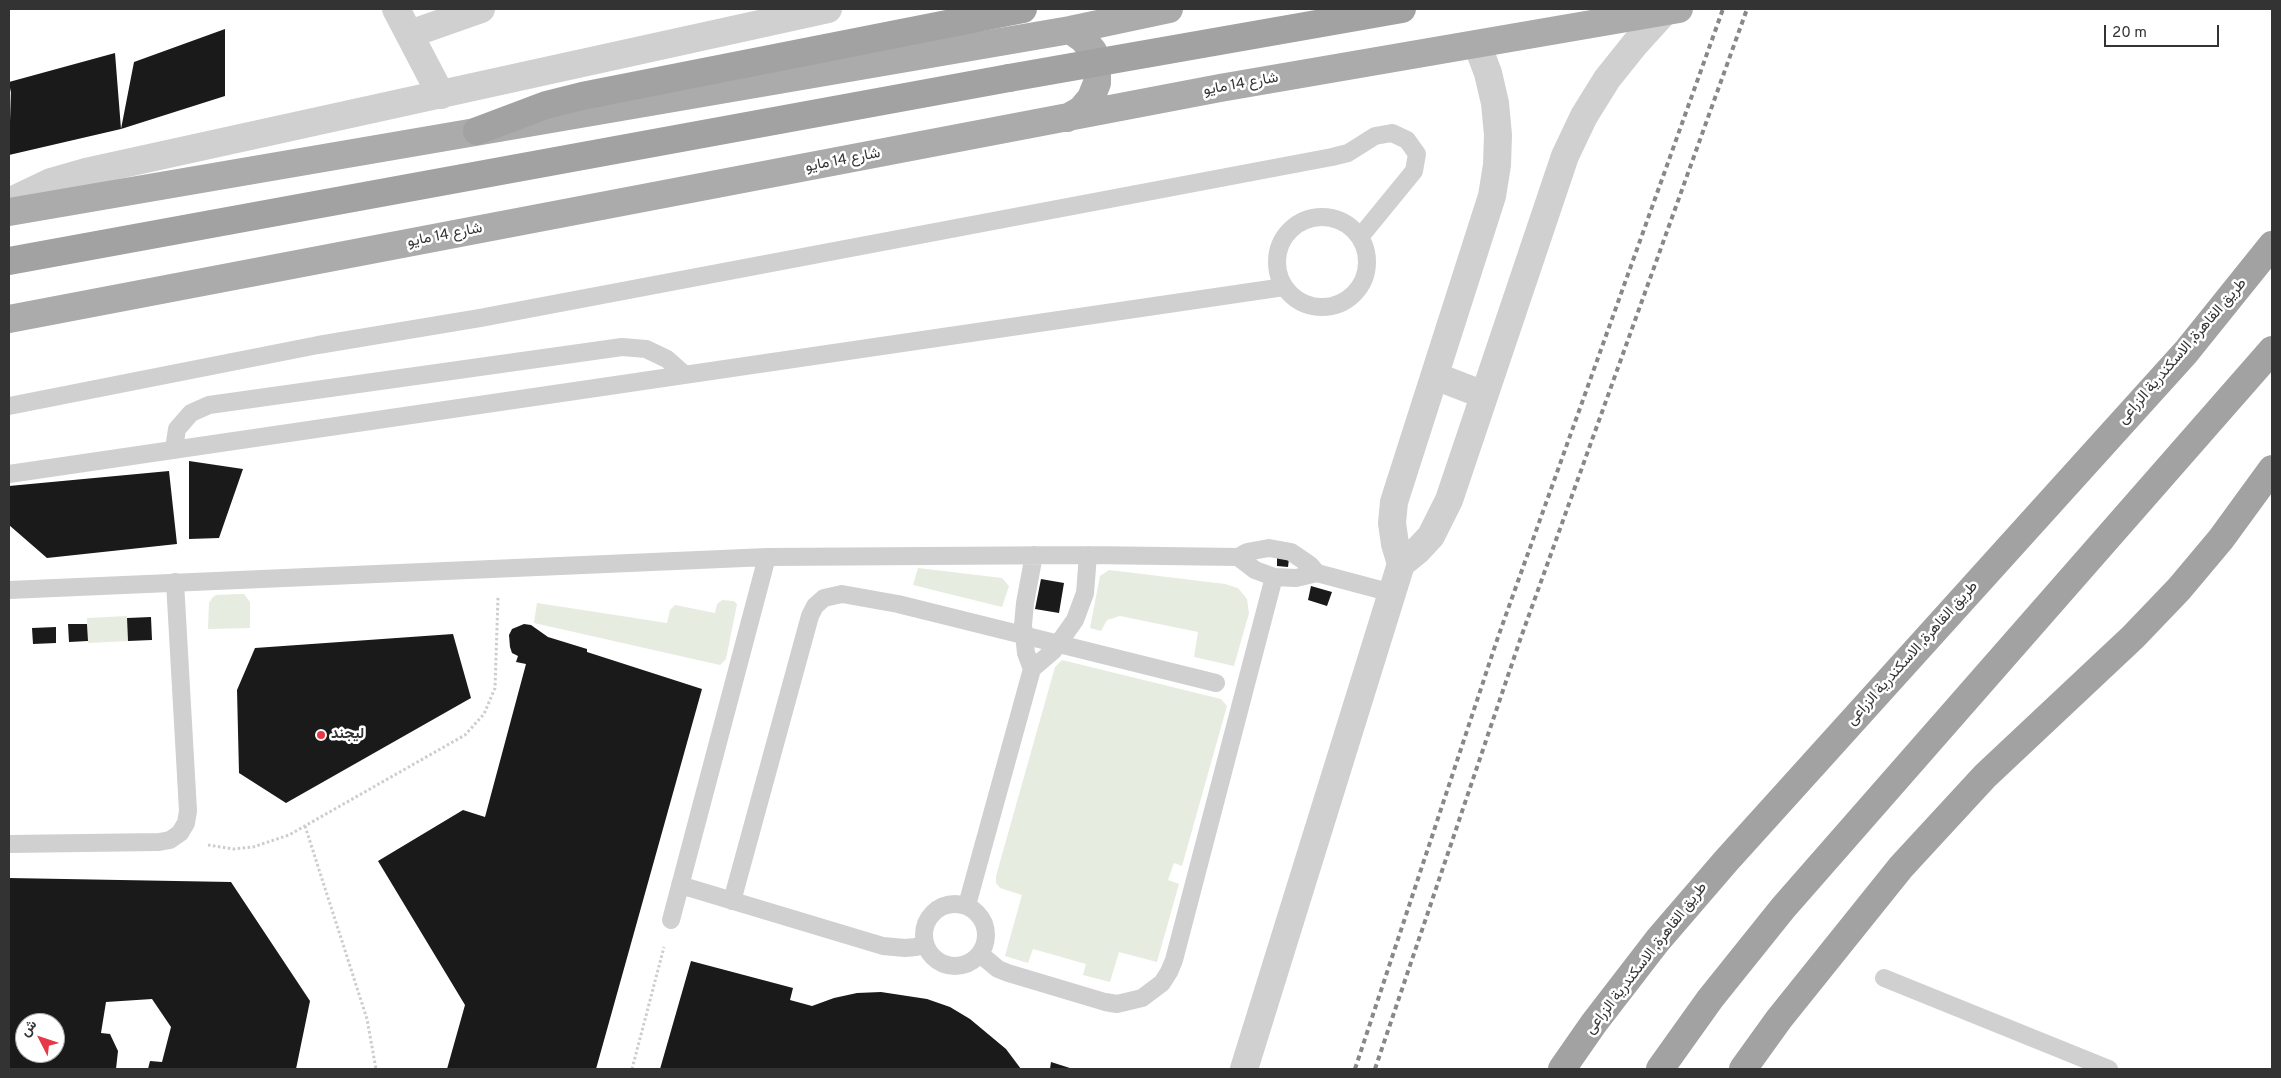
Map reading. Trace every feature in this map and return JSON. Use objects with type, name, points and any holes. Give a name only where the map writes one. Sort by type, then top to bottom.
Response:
[{"type":"highway","points":[[477,131],[537,108],[582,96],[1023,9]]},
{"type":"highway","points":[[9,261],[1009,78],[1402,9]]},
{"type":"highway","name":"طريق القاهرة, الاسكندرية الزراعى","points":[[1562,1069],[1594,1023],[1658,940],[1726,861],[2186,352],[2272,245]]},
{"type":"highway","points":[[1660,1069],[1710,1000],[1784,908],[2272,350]]},
{"type":"highway","points":[[1743,1069],[1779,1019],[1901,867],[1985,776],[2133,637],[2179,590],[2221,539],[2272,469]]},
{"type":"main road","points":[[9,212],[1070,30],[1169,9]]},
{"type":"main road","name":"شارع 14 مايو","points":[[9,319],[1220,88],[1672,10]]},
{"type":"main road","points":[[1067,118],[1081,110],[1091,98],[1097,83],[1097,67],[1093,51],[1083,39],[1070,30]]},
{"type":"street","points":[[396,9],[441,94]]},
{"type":"street","points":[[410,34],[481,9]]},
{"type":"street","points":[[9,202],[51,182],[86,172],[828,9]]},
{"type":"street","points":[[1244,1069],[1401,564],[1422,546],[1441,519],[1449,500],[1565,156],[1584,116],[1608,79],[1635,44],[1672,10]]},
{"type":"street","points":[[1401,564],[1395,544],[1392,523],[1394,502],[1492,196],[1497,166],[1498,135],[1495,103],[1488,73],[1477,44]]},
{"type":"street","points":[[1435,376],[1484,395]]},
{"type":"lane","points":[[9,406],[308,347],[489,316],[1332,158],[1348,153],[1375,136],[1392,133],[1407,140],[1416,154],[1414,171],[1360,237]]},
{"type":"lane","points":[[1327,217],[1346,224],[1360,237],[1367,256],[1365,277],[1354,294],[1338,304],[1318,307],[1298,301],[1284,286],[1277,268],[1279,248],[1290,231],[1307,220],[1327,217]]},
{"type":"lane","points":[[9,474],[1284,286]]},
{"type":"lane","points":[[174,449],[178,429],[191,413],[209,405],[622,347],[646,349],[667,359],[685,375]]},
{"type":"lane","points":[[9,590],[766,556],[1088,555],[1238,557],[1258,549],[1280,549],[1300,558],[1317,573],[1392,593]]},
{"type":"lane","points":[[967,905],[1032,669],[1023,636],[1025,603],[1034,555]]},
{"type":"lane","points":[[1032,669],[1059,644],[1075,620],[1085,593],[1088,555]]},
{"type":"lane","points":[[671,920],[766,556]]},
{"type":"lane","points":[[1238,557],[1255,570],[1274,577],[1296,578],[1317,573]]},
{"type":"lane","points":[[980,954],[998,969],[1008,973],[1117,1004],[1142,998],[1162,983],[1174,960],[1274,577]]},
{"type":"lane","points":[[9,844],[158,842],[170,840],[180,833],[186,823],[188,811],[175,582]]},
{"type":"lane","points":[[732,900],[810,616],[819,601],[830,595],[842,594],[898,604],[1216,683]]},
{"type":"lane","points":[[680,885],[882,946],[916,947],[925,942]]},
{"type":"lane","points":[[956,903],[967,905],[977,912],[985,927],[985,944],[980,954],[970,962],[960,966],[948,966],[937,961],[929,953],[924,931],[927,920],[934,911],[945,905],[956,903]]},
{"type":"lane","points":[[1884,978],[2109,1069]]},
{"type":"path","points":[[180,833],[197,842],[234,848],[271,842],[305,826],[465,735],[484,714],[495,688],[497,674],[499,569]]},
{"type":"path","points":[[305,826],[367,1019],[376,1069]]},
{"type":"path","points":[[632,1069],[671,920]]},
{"type":"shaded area","points":[[918,568],[1002,578],[1009,586],[1002,607],[913,585]]},
{"type":"shaded area","points":[[1109,570],[1225,584],[1238,588],[1247,599],[1249,613],[1234,666],[1194,657],[1198,632],[1120,616],[1107,620],[1101,631],[1090,628],[1100,576]]},
{"type":"shaded area","points":[[244,594],[250,602],[250,628],[208,629],[209,603],[212,598],[216,595]]},
{"type":"shaded area","points":[[722,600],[734,601],[737,604],[726,659],[720,665],[534,623],[537,603],[667,623],[670,610],[675,605],[715,613],[717,604]]},
{"type":"shaded area","points":[[127,616],[128,641],[88,643],[87,618]]},
{"type":"shaded area","points":[[1062,660],[1221,699],[1227,706],[1182,866],[1174,863],[1168,880],[1179,884],[1157,962],[1119,952],[1110,982],[1083,975],[1086,964],[1033,949],[1028,963],[1005,956],[1022,895],[1000,888],[996,883],[996,876],[1055,667]]},
{"type":"building","points":[[225,29],[225,96],[121,129],[134,62]]},
{"type":"building","points":[[115,53],[121,129],[9,155],[11,88],[9,97],[9,82]]},
{"type":"building","points":[[189,461],[243,469],[219,538],[189,539]]},
{"type":"building","points":[[169,471],[177,544],[47,558],[9,525],[9,486]]},
{"type":"building","points":[[1277,558],[1289,559],[1288,567],[1277,566]]},
{"type":"building","points":[[1041,579],[1064,583],[1059,613],[1035,609]]},
{"type":"building","points":[[1311,586],[1332,592],[1327,606],[1308,600]]},
{"type":"building","points":[[151,617],[152,640],[128,641],[127,618]]},
{"type":"building","points":[[68,624],[87,624],[88,641],[69,642]]},
{"type":"building","points":[[524,624],[531,625],[548,637],[587,649],[587,652],[702,689],[596,1069],[447,1069],[465,1005],[378,861],[463,810],[485,817],[526,664],[516,662],[518,656],[512,653],[509,635],[512,629]]},
{"type":"building","points":[[56,627],[56,643],[33,644],[32,628]]},
{"type":"building","name":"ليجند","points":[[453,634],[471,698],[286,803],[239,773],[237,690],[255,648]]},
{"type":"building","points":[[9,878],[231,882],[310,1001],[296,1069],[148,1069],[150,1061],[162,1062],[171,1027],[152,999],[106,1002],[101,1033],[110,1034],[118,1051],[116,1069],[9,1069]]},
{"type":"building","points":[[691,961],[793,988],[790,1000],[812,1006],[834,998],[857,993],[881,992],[927,999],[950,1007],[970,1019],[1006,1049],[1021,1069],[660,1069]]},
{"type":"building","points":[[1051,1062],[1073,1069],[1050,1069]]},
{"type":"railway","points":[[1355,1069],[1498,637],[1723,9]]},
{"type":"railway","points":[[1375,1069],[1520,640],[1747,9]]},
{"type":"place","name":"ليجند","points":[[321,735]]}]
